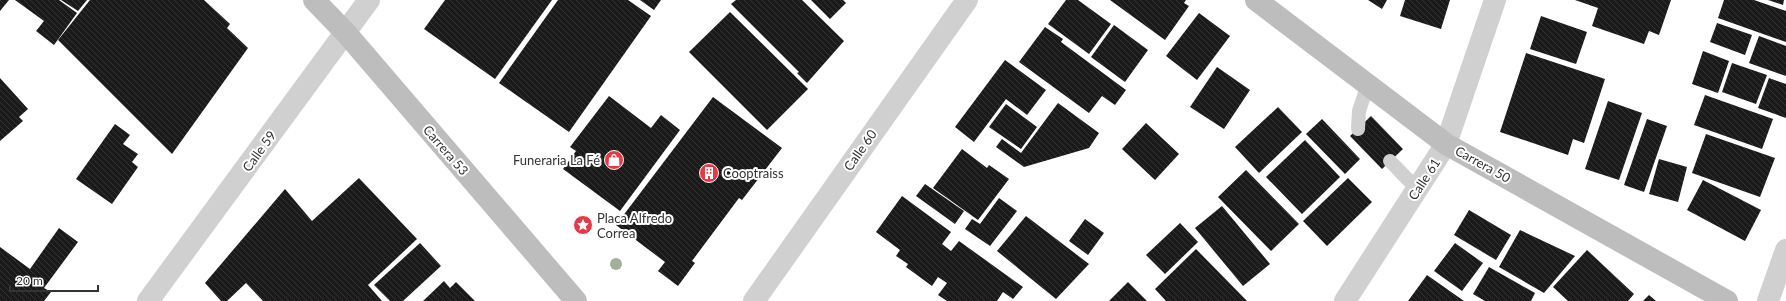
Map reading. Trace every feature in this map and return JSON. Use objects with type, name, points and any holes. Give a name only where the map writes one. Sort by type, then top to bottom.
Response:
[{"type":"street","name":"Carrera 53","points":[[314,0],[346,33],[576,301]]},
{"type":"street","name":"Calle 59","points":[[148,301],[369,0]]},
{"type":"street","name":"Calle 60","points":[[754,301],[967,0]]},
{"type":"street","name":"Carrera 50","points":[[1256,0],[1446,144],[1727,301]]},
{"type":"street","name":"Calle 61","points":[[1345,301],[1446,144],[1495,0]]},
{"type":"street","points":[[1768,301],[1786,250]]},
{"type":"lane","points":[[1358,128],[1359,112],[1368,84]]},
{"type":"lane","points":[[1390,161],[1417,189]]},
{"type":"building","points":[[0,0],[9,0],[0,11]]},
{"type":"building","points":[[15,0],[59,0],[77,13],[54,45],[36,31],[44,21]]},
{"type":"building","points":[[61,0],[87,0],[78,11]]},
{"type":"building","points":[[90,0],[204,0],[230,24],[227,28],[248,48],[172,154],[58,40]]},
{"type":"building","points":[[445,0],[552,0],[495,79],[424,29]]},
{"type":"building","points":[[558,0],[628,0],[651,16],[569,132],[499,83]]},
{"type":"building","points":[[640,0],[661,0],[654,10]]},
{"type":"building","points":[[736,0],[802,0],[844,41],[807,83],[797,73],[799,72],[731,4]]},
{"type":"building","points":[[811,0],[843,0],[846,3],[830,19]]},
{"type":"building","points":[[1066,0],[1078,0],[1111,24],[1089,54],[1048,24]]},
{"type":"building","points":[[1110,0],[1186,0],[1184,3],[1189,6],[1165,40]]},
{"type":"building","points":[[1368,0],[1387,0],[1382,9]]},
{"type":"building","points":[[1405,0],[1450,0],[1441,29],[1400,16]]},
{"type":"building","points":[[1575,0],[1671,0],[1659,35],[1649,31],[1644,44],[1592,26],[1598,8]]},
{"type":"building","points":[[1724,0],[1754,0],[1786,11],[1786,42],[1718,18]]},
{"type":"building","points":[[1768,0],[1784,0],[1783,5]]},
{"type":"building","points":[[730,12],[808,89],[767,130],[689,52]]},
{"type":"building","points":[[1199,13],[1230,36],[1197,80],[1166,56]]},
{"type":"building","points":[[1541,16],[1587,32],[1576,64],[1530,49]]},
{"type":"building","points":[[1717,23],[1752,35],[1745,55],[1710,42]]},
{"type":"building","points":[[1114,25],[1148,50],[1125,82],[1091,57]]},
{"type":"building","points":[[1045,27],[1063,39],[1061,42],[1126,90],[1115,105],[1102,96],[1089,113],[1019,62]]},
{"type":"building","points":[[1759,36],[1786,46],[1786,76],[1749,63]]},
{"type":"building","points":[[1703,51],[1729,61],[1718,93],[1692,84]]},
{"type":"building","points":[[1526,53],[1605,79],[1584,143],[1573,139],[1568,155],[1500,132]]},
{"type":"building","points":[[1005,60],[1046,90],[1027,115],[1006,99],[974,142],[955,127]]},
{"type":"building","points":[[1732,63],[1767,75],[1756,104],[1722,92]]},
{"type":"building","points":[[1217,67],[1250,90],[1224,129],[1190,107]]},
{"type":"building","points":[[0,78],[28,109],[19,117],[23,121],[0,141]]},
{"type":"building","points":[[1769,78],[1786,84],[1786,118],[1758,108]]},
{"type":"building","points":[[1705,95],[1773,119],[1762,149],[1694,125]]},
{"type":"building","name":"Funeraria La Fé","points":[[609,96],[651,128],[661,115],[680,130],[620,211],[563,169],[576,151],[570,147]]},
{"type":"building","name":"Cooptraiss","points":[[713,97],[782,148],[742,200],[739,198],[692,261],[695,263],[678,286],[658,271],[665,262],[616,225]]},
{"type":"building","points":[[1608,101],[1642,113],[1619,180],[1585,169]]},
{"type":"building","points":[[1058,103],[1099,133],[1089,148],[1024,167],[996,147],[1002,139],[1021,153]]},
{"type":"building","points":[[1006,104],[1037,127],[1021,149],[989,127]]},
{"type":"building","points":[[1278,107],[1302,132],[1259,173],[1235,147]]},
{"type":"building","points":[[1371,116],[1403,149],[1382,169],[1350,136]]},
{"type":"building","points":[[1322,119],[1360,159],[1345,174],[1306,134]]},
{"type":"building","points":[[1647,119],[1667,126],[1644,192],[1624,185]]},
{"type":"building","points":[[1146,123],[1179,154],[1155,180],[1122,149]]},
{"type":"building","points":[[115,124],[130,135],[123,144],[138,154],[132,162],[138,167],[112,204],[76,179]]},
{"type":"building","points":[[1706,134],[1775,158],[1760,197],[1692,173]]},
{"type":"building","points":[[1305,140],[1340,177],[1302,214],[1266,177]]},
{"type":"building","points":[[962,149],[987,168],[989,165],[1009,179],[978,220],[933,188]]},
{"type":"building","points":[[1659,159],[1687,167],[1678,202],[1649,194]]},
{"type":"building","points":[[1246,170],[1299,224],[1271,251],[1218,197]]},
{"type":"building","points":[[359,178],[417,239],[368,285],[382,301],[263,301],[246,283],[227,301],[221,301],[205,283],[285,189],[312,221]]},
{"type":"building","points":[[1348,178],[1372,202],[1327,246],[1303,221]]},
{"type":"building","points":[[1703,180],[1761,210],[1745,241],[1687,210]]},
{"type":"building","points":[[925,184],[964,211],[955,224],[916,196]]},
{"type":"building","points":[[902,196],[951,232],[942,244],[951,251],[959,241],[1023,287],[1013,299],[1003,292],[997,301],[947,301],[938,295],[947,283],[938,277],[932,286],[906,267],[908,264],[896,256],[900,250],[876,232]]},
{"type":"building","points":[[999,198],[1017,211],[990,246],[965,229],[972,219],[980,224]]},
{"type":"building","points":[[1222,206],[1270,264],[1243,286],[1195,228]]},
{"type":"building","points":[[1469,210],[1511,235],[1496,260],[1454,235]]},
{"type":"building","points":[[1026,216],[1089,264],[1056,299],[997,251]]},
{"type":"building","points":[[1085,219],[1104,233],[1088,255],[1069,241]]},
{"type":"building","points":[[1180,223],[1198,242],[1165,274],[1146,255]]},
{"type":"building","points":[[59,228],[78,242],[44,288],[51,292],[44,301],[0,301],[0,247],[30,269]]},
{"type":"building","points":[[1520,230],[1575,256],[1544,293],[1499,267]]},
{"type":"building","points":[[420,243],[441,266],[403,301],[390,301],[374,285]]},
{"type":"building","points":[[1455,243],[1483,263],[1462,291],[1434,271]]},
{"type":"building","points":[[1196,249],[1247,301],[1166,301],[1155,289]]},
{"type":"building","points":[[1587,250],[1634,294],[1628,301],[1568,301],[1553,287]]},
{"type":"building","points":[[1489,267],[1535,293],[1531,301],[1485,301],[1473,294]]},
{"type":"building","points":[[1427,275],[1464,301],[1408,301]]},
{"type":"building","points":[[444,281],[450,288],[456,282],[475,301],[423,301]]},
{"type":"building","points":[[1128,282],[1147,301],[1109,301]]},
{"type":"building","points":[[1649,295],[1656,301],[1643,301]]},
{"type":"place","name":"Funeraria La Fé","points":[[614,160]]},
{"type":"place","name":"Cooptraiss","points":[[709,173]]},
{"type":"place","name":"Placa Alfredo Correa","points":[[583,225]]}]
